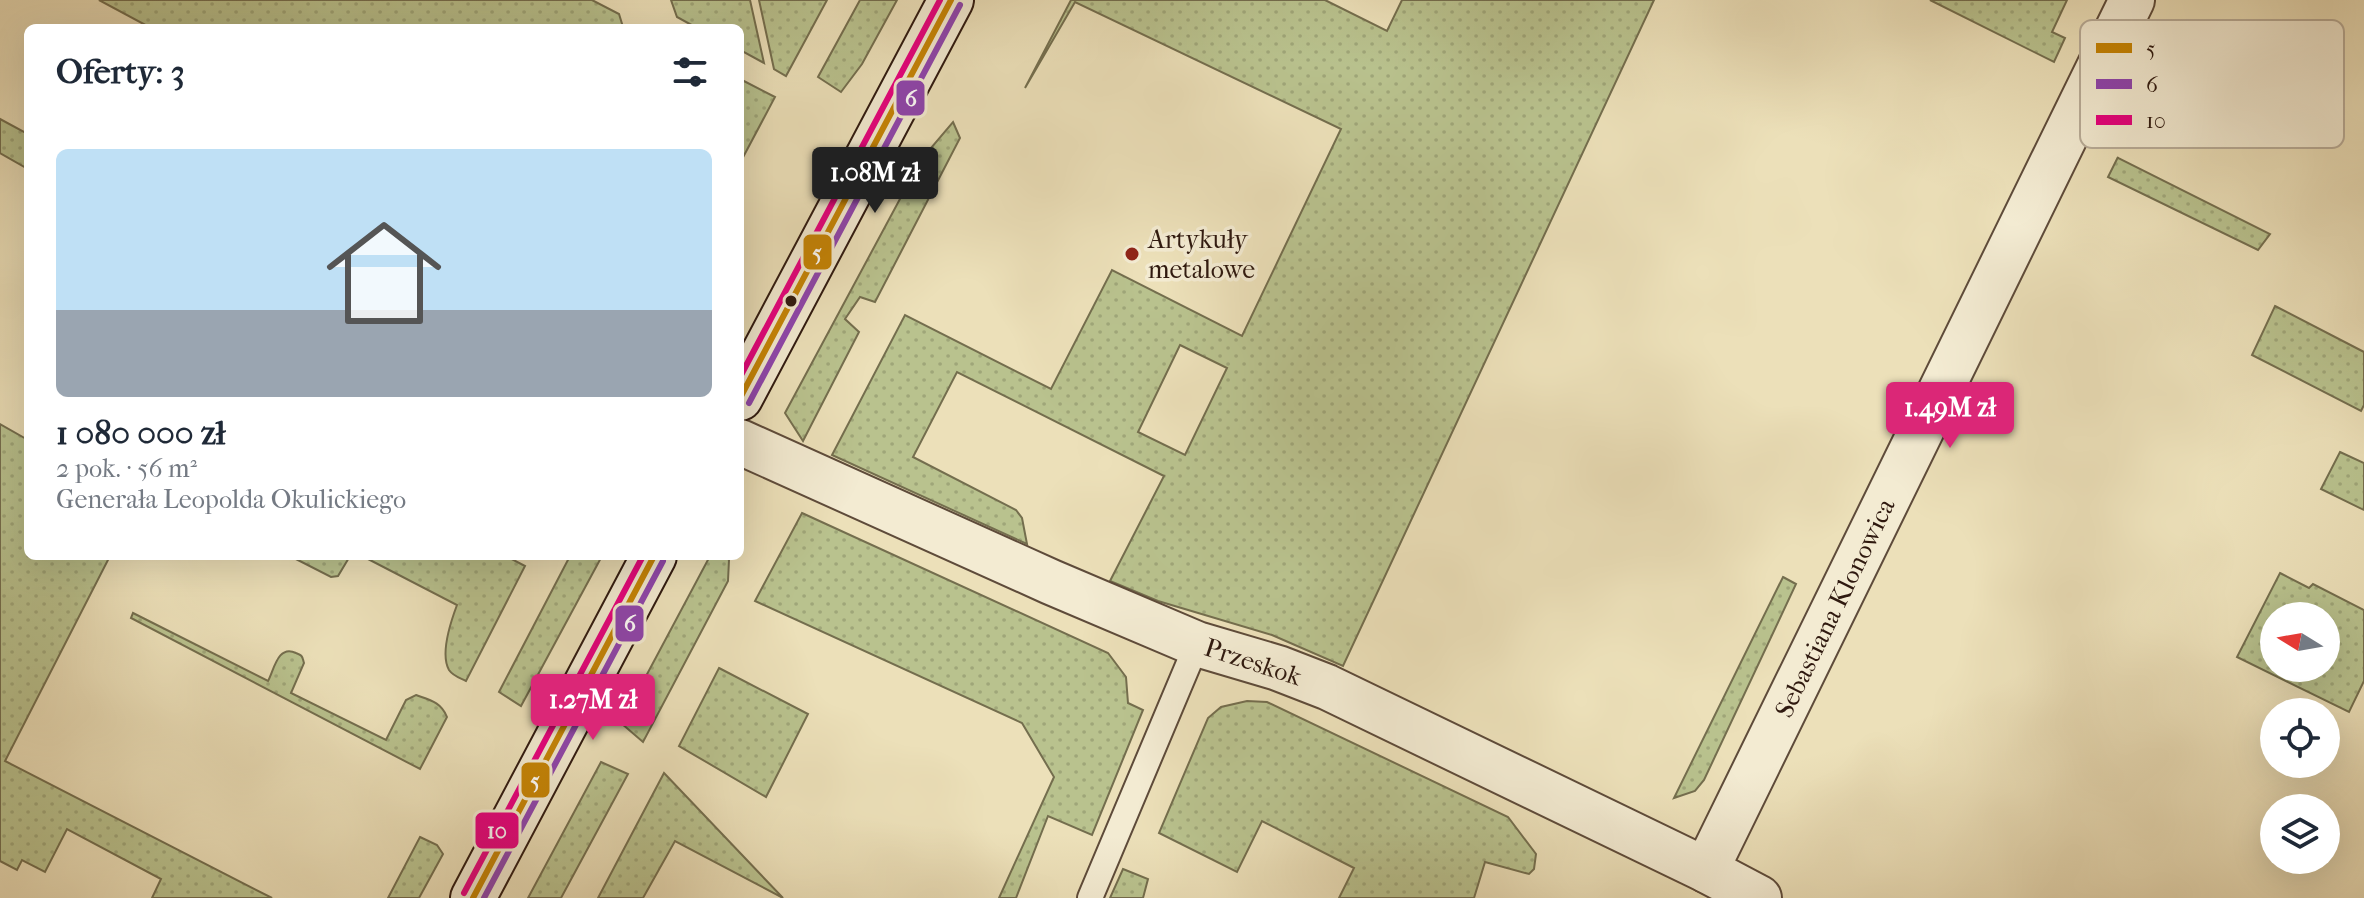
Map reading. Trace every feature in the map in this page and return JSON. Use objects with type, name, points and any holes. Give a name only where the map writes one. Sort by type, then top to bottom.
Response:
[{"type":"street","points":[[744,390],[951,0]]},
{"type":"street","name":"Sebastiana Klonowica","points":[[2122,20],[2132,0]]},
{"type":"street","name":"Sebastiana Klonowica","points":[[1706,870],[2080,106]]},
{"type":"street","name":"Przeskok","points":[[744,444],[1197,644],[1278,668],[1327,687],[1759,898]]},
{"type":"street","points":[[473,898],[652,560]]},
{"type":"lane","points":[[1090,898],[1197,644]]},
{"type":"green space","points":[[99,0],[592,0],[619,14],[622,24],[144,24]]},
{"type":"green space","points":[[671,0],[750,0],[764,63],[744,52],[744,24],[690,24],[677,17]]},
{"type":"green space","points":[[759,0],[827,0],[786,76],[774,69]]},
{"type":"green space","points":[[860,0],[897,0],[862,64],[841,92],[818,77]]},
{"type":"green space","points":[[1071,0],[1325,0],[1387,31],[1402,0],[1654,0],[1343,666],[1272,635],[1158,601],[1110,581],[1164,476],[957,372],[913,457],[1016,510],[1022,518],[1027,544],[832,455],[905,315],[1051,389],[1112,270],[1242,336],[1341,129],[1075,2],[1025,88]],"holes":[[[1180,345],[1227,368],[1185,455],[1138,432]]]},
{"type":"green space","points":[[1930,0],[2067,0],[2052,32],[2065,38],[2054,62]]},
{"type":"green space","points":[[744,81],[775,97],[744,155]]},
{"type":"green space","points":[[0,119],[24,132],[24,167],[0,153]]},
{"type":"green space","points":[[953,122],[960,138],[875,302],[860,297],[845,319],[859,332],[803,441],[785,413],[915,171]]},
{"type":"green space","points":[[2118,157],[2270,234],[2258,250],[2108,177]]},
{"type":"green space","points":[[2275,306],[2364,352],[2364,405],[2361,411],[2252,355]]},
{"type":"green space","points":[[0,424],[24,438],[24,560],[108,560],[5,761],[272,898],[152,898],[161,879],[67,829],[45,872],[22,860],[17,870],[0,861]]},
{"type":"green space","points":[[2340,452],[2364,463],[2364,510],[2321,489]]},
{"type":"green space","points":[[802,513],[1108,653],[1126,677],[1128,703],[1143,710],[1092,835],[1048,816],[1016,898],[999,898],[1054,777],[1022,723],[755,601]]},
{"type":"green space","points":[[298,560],[348,560],[338,576],[331,577]]},
{"type":"green space","points":[[370,560],[514,560],[525,566],[466,681],[452,674],[446,655],[447,638],[457,605]]},
{"type":"green space","points":[[568,560],[600,560],[521,706],[499,692]]},
{"type":"green space","points":[[708,560],[729,560],[728,581],[643,742],[621,723]]},
{"type":"green space","points":[[2280,573],[2309,588],[2313,584],[2364,610],[2364,681],[2349,712],[2340,708],[2340,698],[2320,698],[2288,682],[2340,682],[2340,602],[2265,602]]},
{"type":"green space","points":[[1783,577],[1796,584],[1704,780],[1695,791],[1674,798]]},
{"type":"green space","points":[[2260,612],[2260,668],[2237,657]]},
{"type":"green space","points":[[133,613],[268,681],[285,652],[302,656],[304,663],[291,693],[386,740],[406,700],[416,695],[438,705],[447,717],[420,769],[131,618]]},
{"type":"green space","points":[[719,668],[808,714],[766,797],[679,746]]},
{"type":"green space","points":[[1247,701],[1267,702],[1508,817],[1536,854],[1534,869],[1529,874],[1485,862],[1474,898],[1339,898],[1354,868],[1262,821],[1237,872],[1159,833],[1208,718],[1221,707]]},
{"type":"green space","points":[[601,762],[628,774],[561,898],[528,898]]},
{"type":"green space","points":[[664,773],[783,898],[675,841],[643,898],[598,898]]},
{"type":"green space","points":[[420,837],[437,845],[443,854],[419,898],[388,898]]},
{"type":"green space","points":[[1123,869],[1148,879],[1143,898],[1110,898]]},
{"type":"transit line","name":"10","points":[[744,369],[940,0]]},
{"type":"transit line","name":"5","points":[[744,390],[951,0]]},
{"type":"transit line","name":"6","points":[[749,403],[960,5]]},
{"type":"transit line","name":"10","points":[[464,893],[641,560]]},
{"type":"transit line","name":"5","points":[[473,898],[652,560]]},
{"type":"transit line","name":"6","points":[[484,898],[663,561]]},
{"type":"place","name":"Artykuły metalowe","points":[[1132,254]]}]
